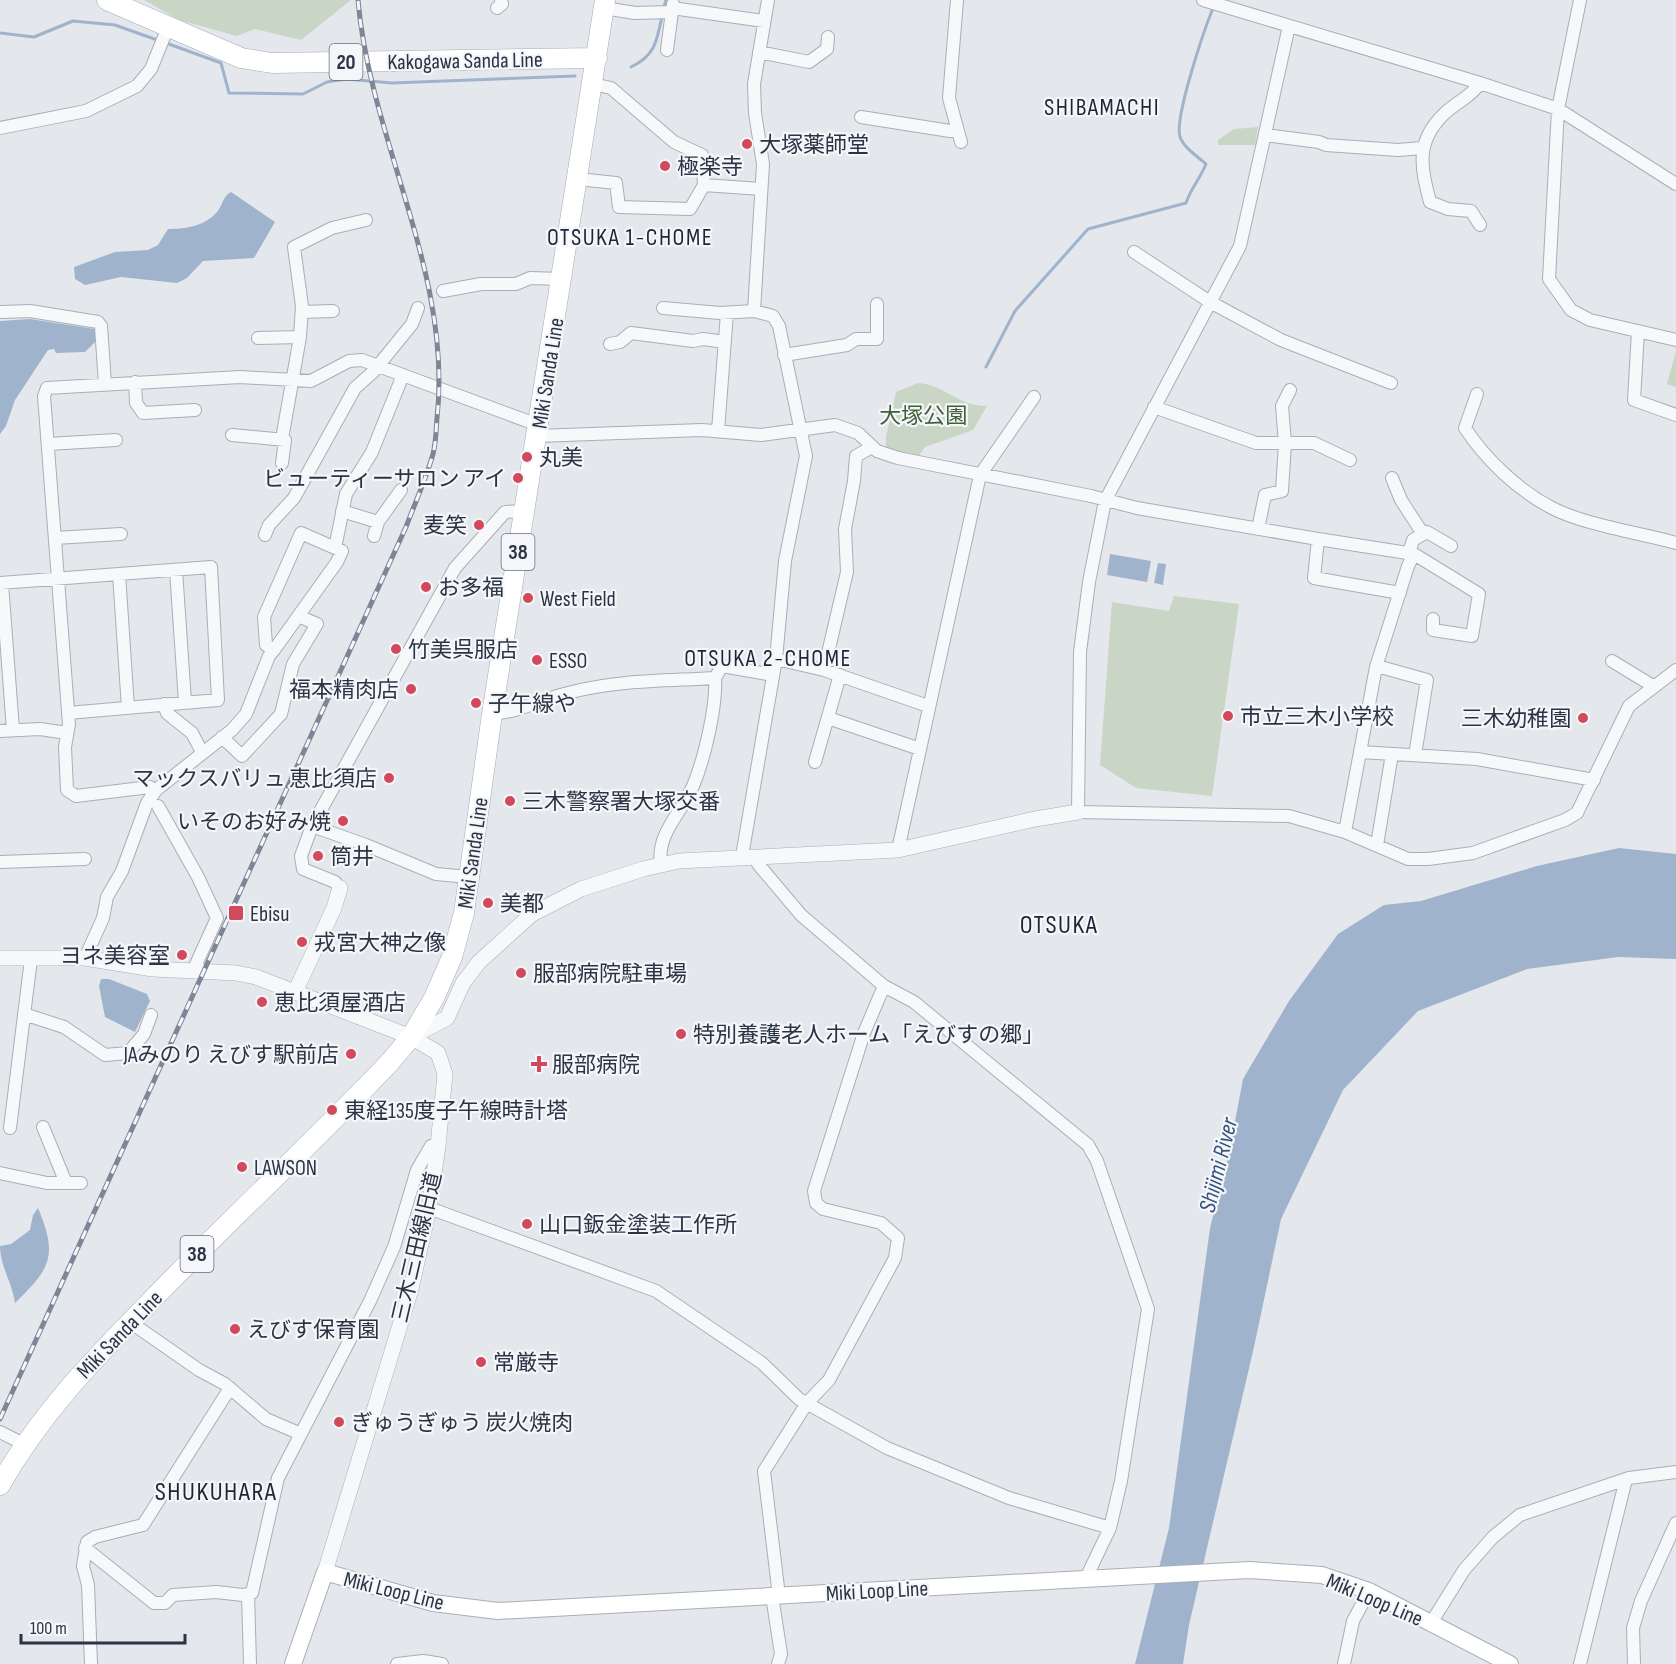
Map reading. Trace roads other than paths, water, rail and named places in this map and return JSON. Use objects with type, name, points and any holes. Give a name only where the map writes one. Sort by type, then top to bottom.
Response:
[{"type":"main road","name":"Kakogawa Sanda Line","points":[[107,0],[242,58],[272,63],[597,58]]},
{"type":"main road","points":[[597,58],[605,4]]},
{"type":"main road","name":"Miki Sanda Line","points":[[0,1485],[24,1444],[57,1399],[220,1229],[333,1121],[411,1036],[434,998],[452,957],[464,913],[492,714],[597,58]]},
{"type":"main road","name":"Miki Loop Line","points":[[293,1664],[325,1572],[433,1603],[498,1611],[1231,1571],[1322,1575],[1369,1591],[1510,1664]]},
{"type":"street","points":[[754,311],[763,164],[755,104],[759,52],[768,0]]},
{"type":"street","points":[[861,117],[950,131],[959,136],[949,98],[949,65],[957,0]]},
{"type":"street","points":[[1580,0],[1558,109],[1549,279],[1571,310],[1590,320],[1676,340]]},
{"type":"street","points":[[1211,2],[1480,83],[1558,109],[1676,184]]},
{"type":"street","points":[[605,4],[658,14],[673,7],[764,21]]},
{"type":"street","points":[[668,50],[673,7]]},
{"type":"street","points":[[0,128],[86,111],[137,86],[151,69],[168,27]]},
{"type":"street","points":[[1078,812],[1080,652],[1089,582],[1105,501],[1240,246],[1289,27]]},
{"type":"street","points":[[759,52],[809,62],[827,49],[828,37]]},
{"type":"street","points":[[1480,83],[1475,92],[1444,114],[1422,148],[1422,170],[1430,202],[1448,209],[1471,211],[1480,225]]},
{"type":"street","points":[[578,179],[616,183],[619,207],[690,210],[704,185],[702,155],[674,142],[611,88],[593,84]]},
{"type":"street","points":[[1265,135],[1319,142],[1326,146],[1398,150],[1422,148]]},
{"type":"street","points":[[704,185],[761,189]]},
{"type":"street","points":[[282,440],[295,381],[302,312],[294,247],[332,228],[366,220]]},
{"type":"street","points":[[1134,252],[1210,303],[1281,340],[1391,382]]},
{"type":"street","points":[[443,291],[481,284],[516,284],[530,278],[562,279]]},
{"type":"street","points":[[784,355],[847,345],[856,339],[877,339],[876,303]]},
{"type":"street","points":[[265,535],[269,525],[294,498],[355,388],[412,324],[418,308]]},
{"type":"street","points":[[663,308],[727,313],[754,311],[773,316],[779,326],[806,456],[784,561],[776,660],[749,856]]},
{"type":"street","points":[[0,312],[30,311],[98,322],[102,335],[105,384]]},
{"type":"street","points":[[302,312],[333,312]]},
{"type":"street","points":[[718,431],[727,313]]},
{"type":"street","points":[[1638,331],[1634,400],[1676,416]]},
{"type":"street","points":[[610,344],[620,342],[631,333],[693,342],[703,339],[725,342]]},
{"type":"street","points":[[258,338],[300,337]]},
{"type":"street","points":[[156,790],[150,787],[76,796],[66,790],[65,747],[68,713],[44,396],[47,388],[240,377],[311,381],[349,361],[362,360],[538,430],[718,431],[761,435],[835,425],[858,433],[873,447],[898,458],[1105,501],[1412,554],[1479,594],[1472,636],[1433,630],[1433,619]]},
{"type":"street","points":[[335,548],[346,494],[372,452],[403,375]]},
{"type":"street","points":[[135,382],[136,403],[143,413],[195,410]]},
{"type":"street","points":[[1258,529],[1265,495],[1282,490],[1285,443],[1282,406],[1290,390]]},
{"type":"street","points":[[1477,394],[1465,428],[1492,463],[1525,488],[1553,508],[1676,543]]},
{"type":"street","points":[[897,850],[980,475],[1034,398]]},
{"type":"street","points":[[1154,408],[1256,443],[1314,443],[1350,460]]},
{"type":"street","points":[[231,435],[285,440],[282,463]]},
{"type":"street","points":[[48,444],[116,440]]},
{"type":"street","points":[[824,670],[847,572],[845,529],[856,456],[873,447]]},
{"type":"street","points":[[1392,478],[1401,500],[1423,534]]},
{"type":"street","points":[[374,536],[378,522],[401,490]]},
{"type":"street","points":[[296,990],[334,908],[340,888],[335,882],[303,869],[301,856],[312,826],[455,568],[505,512],[524,511]]},
{"type":"street","points":[[342,512],[378,522]]},
{"type":"street","points":[[1345,831],[1377,666],[1412,554],[1413,540],[1427,532],[1451,546]]},
{"type":"street","points":[[85,958],[103,918],[107,897],[122,871],[147,803],[156,790],[222,737],[246,714],[274,650],[337,562],[342,551],[301,533],[264,617],[266,645],[274,650]]},
{"type":"street","points":[[55,538],[121,534]]},
{"type":"street","points":[[1318,539],[1314,578],[1400,593]]},
{"type":"street","points":[[67,733],[40,729],[6,731],[1,583],[211,567],[218,700],[68,713]]},
{"type":"street","points":[[176,570],[185,702]]},
{"type":"street","points":[[119,574],[128,708]]},
{"type":"street","points":[[222,737],[242,756],[281,714],[293,664],[317,624],[298,616]]},
{"type":"street","points":[[776,660],[824,670],[928,706]]},
{"type":"street","points":[[1612,661],[1653,686]]},
{"type":"street","points":[[661,865],[661,844],[693,789],[703,758],[715,678],[722,666],[773,675]]},
{"type":"street","points":[[1377,666],[1427,680],[1415,755]]},
{"type":"street","points":[[411,1036],[447,1018],[463,983],[479,962],[532,914],[580,889],[661,865],[749,856],[897,850],[1035,819],[1078,812],[1198,816],[1272,814],[1345,831],[1408,859],[1430,859],[1473,853],[1565,820],[1577,813],[1629,706],[1676,670]]},
{"type":"street","points":[[815,762],[840,675]]},
{"type":"street","points":[[492,714],[508,712],[567,693],[609,684],[715,678]]},
{"type":"street","points":[[164,704],[167,713],[192,733],[202,752]]},
{"type":"street","points":[[828,718],[920,749]]},
{"type":"street","points":[[1360,752],[1477,759],[1594,780]]},
{"type":"street","points":[[1377,845],[1392,754]]},
{"type":"street","points":[[158,806],[198,877],[217,918],[194,971]]},
{"type":"street","points":[[312,826],[436,874],[469,877]]},
{"type":"street","points":[[749,856],[801,915],[884,986],[914,1002],[983,1057],[1088,1145],[1097,1161],[1148,1309],[1133,1413],[1110,1528],[1086,1578]]},
{"type":"street","points":[[0,862],[85,859]]},
{"type":"street","name":"三木三田線旧道","points":[[0,958],[85,958],[153,969],[236,973],[296,990],[411,1036],[438,1053],[445,1074],[429,1208],[411,1289],[325,1572]]},
{"type":"street","points":[[10,1128],[31,959]]},
{"type":"street","points":[[778,1664],[780,1654],[776,1596],[764,1471],[807,1404],[829,1380],[895,1258],[898,1238],[881,1223],[823,1209],[816,1203],[814,1191],[864,1033],[884,986]]},
{"type":"street","points":[[24,1014],[64,1028],[105,1055],[128,1053],[144,1034],[152,1015]]},
{"type":"street","points":[[43,1127],[66,1183]]},
{"type":"street","points":[[85,1548],[154,1604],[165,1603],[173,1595],[216,1592],[252,1593],[278,1478],[370,1301],[394,1246],[417,1170],[431,1146],[438,1146]]},
{"type":"street","points":[[0,1173],[47,1183],[81,1183]]},
{"type":"street","points":[[429,1208],[656,1291],[762,1363],[807,1404],[887,1448],[1009,1498],[1110,1528]]},
{"type":"street","points":[[130,1322],[199,1370],[230,1388],[266,1419],[301,1434]]},
{"type":"street","points":[[91,1664],[88,1585],[83,1566],[87,1542],[95,1537],[143,1525],[230,1388]]},
{"type":"street","points":[[0,1432],[24,1444]]},
{"type":"street","points":[[1431,1623],[1464,1570],[1493,1537],[1520,1515],[1626,1479],[1676,1472]]},
{"type":"street","points":[[1580,1664],[1626,1479]]},
{"type":"street","points":[[1634,1664],[1633,1628],[1676,1523]]},
{"type":"street","points":[[1344,1664],[1353,1621],[1369,1591]]},
{"type":"street","points":[[248,1594],[250,1664]]},
{"type":"street","points":[[397,1664],[423,1661],[442,1664]]},
{"type":"water","points":[[231,192],[275,222],[254,258],[203,261],[187,278],[177,283],[121,277],[85,285],[75,279],[74,267],[115,252],[148,250],[158,245],[168,229],[188,227],[207,221],[217,212],[226,196]]},
{"type":"water","points":[[30,319],[95,329],[96,341],[85,352],[56,353],[54,349],[48,350],[15,400],[6,426],[0,434],[0,321]]},
{"type":"water","points":[[1110,554],[1151,561],[1147,582],[1107,575]]},
{"type":"water","points":[[1158,563],[1166,564],[1163,585],[1154,583]]},
{"type":"water","points":[[1619,848],[1676,854],[1676,959],[1618,957],[1527,969],[1418,1011],[1343,1090],[1281,1219],[1254,1347],[1189,1625],[1183,1664],[1135,1664],[1169,1528],[1210,1228],[1228,1158],[1243,1079],[1289,1001],[1338,934],[1384,905],[1421,901],[1537,866]]},
{"type":"water","points":[[101,979],[109,979],[147,994],[150,1001],[135,1032],[105,1017],[99,986]]},
{"type":"water","points":[[38,1208],[48,1238],[48,1260],[37,1280],[15,1303],[0,1246],[11,1244],[30,1230],[33,1215]]},
{"type":"waterway","points":[[663,10],[666,0]]},
{"type":"waterway","points":[[986,367],[1015,311],[1088,229],[1186,203],[1206,164],[1182,141],[1179,127],[1186,93],[1214,6]]},
{"type":"waterway","points":[[631,67],[645,58],[654,47],[662,16]]},
{"type":"waterway","points":[[0,33],[34,37],[73,21],[115,25],[160,41]]},
{"type":"waterway","points":[[166,43],[221,63],[229,93],[303,94],[327,82],[346,79],[392,83],[575,76]]},
{"type":"railway","points":[[0,1419],[406,527],[433,454],[439,364],[433,312],[422,260],[365,53],[358,0]]},
{"type":"place","name":"大塚薬師堂","points":[[747,144]]},
{"type":"place","name":"極楽寺","points":[[665,166]]},
{"type":"place","name":"丸美","points":[[527,457]]},
{"type":"place","name":"ビューティーサロン アイ","points":[[518,478]]},
{"type":"place","name":"麦笑","points":[[479,525]]},
{"type":"place","name":"お多福","points":[[426,587]]},
{"type":"place","name":"West Field","points":[[528,598]]},
{"type":"place","name":"竹美呉服店","points":[[396,649]]},
{"type":"place","name":"ESSO","points":[[537,660]]},
{"type":"place","name":"福本精肉店","points":[[411,689]]},
{"type":"place","name":"子午線や","points":[[476,703]]},
{"type":"place","name":"市立三木小学校","points":[[1228,716]]},
{"type":"place","name":"三木幼稚園","points":[[1583,718]]},
{"type":"place","name":"マックスバリュ 恵比須店","points":[[389,778]]},
{"type":"place","name":"三木警察署大塚交番","points":[[510,801]]},
{"type":"place","name":"いそのお好み焼","points":[[343,821]]},
{"type":"place","name":"筒井","points":[[318,856]]},
{"type":"place","name":"美都","points":[[488,903]]},
{"type":"place","name":"Ebisu","points":[[236,913]]},
{"type":"place","name":"戎宮大神之像","points":[[302,942]]},
{"type":"place","name":"ヨネ美容室","points":[[182,955]]},
{"type":"place","name":"服部病院駐車場","points":[[521,973]]},
{"type":"place","name":"恵比須屋酒店","points":[[262,1002]]},
{"type":"place","name":"特別養護老人ホーム「えびすの郷」","points":[[681,1034]]},
{"type":"place","name":"JAみのり えびす駅前店","points":[[351,1054]]},
{"type":"place","name":"服部病院","points":[[539,1064]]},
{"type":"place","name":"東経135度子午線時計塔","points":[[332,1110]]},
{"type":"place","name":"LAWSON","points":[[242,1167]]},
{"type":"place","name":"山口鈑金塗装工作所","points":[[527,1224]]},
{"type":"place","name":"えびす保育園","points":[[235,1329]]},
{"type":"place","name":"常厳寺","points":[[481,1362]]},
{"type":"place","name":"ぎゅうぎゅう 炭火焼肉","points":[[339,1422]]},
{"type":"district","name":"SHIBAMACHI","points":[[1102,107]]},
{"type":"district","name":"OTSUKA 1-CHOME","points":[[630,237]]},
{"type":"district","name":"OTSUKA 2-CHOME","points":[[768,658]]},
{"type":"district","name":"OTSUKA","points":[[1059,924]]},
{"type":"district","name":"SHUKUHARA","points":[[216,1491]]},
{"type":"park label","name":"大塚公園","points":[[923,415]]},
{"type":"water label","name":"Shijimi River","points":[[1218,1165]]}]
